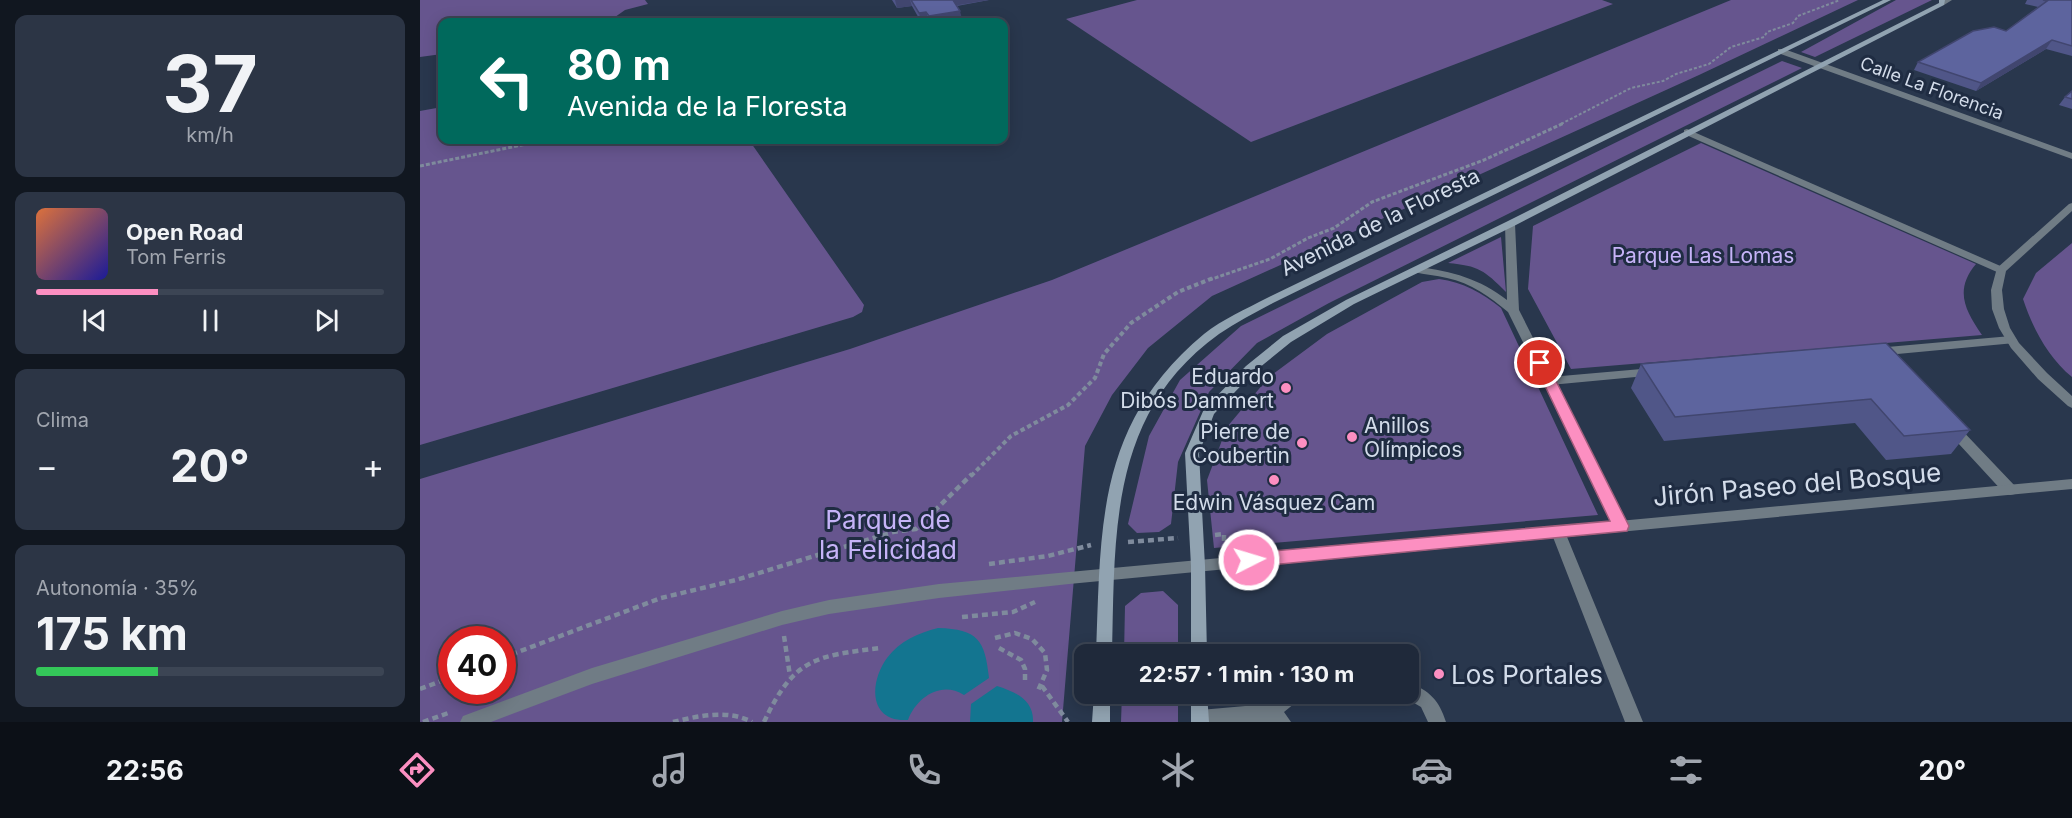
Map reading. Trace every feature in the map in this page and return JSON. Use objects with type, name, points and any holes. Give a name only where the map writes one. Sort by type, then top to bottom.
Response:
[{"type":"main road","name":"Avenida de la Floresta","points":[[1104,644],[1110,510],[1122,455],[1138,419],[1153,396],[1184,360],[1209,337],[1271,300],[1888,0]]},
{"type":"main road","points":[[1199,644],[1198,566],[1192,453],[1209,412],[1250,369],[1287,339],[1350,302],[1510,224],[1944,1]]},
{"type":"main road","points":[[1101,722],[1102,704]]},
{"type":"main road","points":[[1200,704],[1200,720]]},
{"type":"street","name":"Calle La Florencia","points":[[1781,51],[2072,156]]},
{"type":"street","points":[[1687,132],[2001,270]]},
{"type":"street","points":[[2072,206],[2001,270],[1996,283],[1996,301],[2000,318],[2011,340],[2029,363],[2072,403]]},
{"type":"street","points":[[1510,224],[1513,310]]},
{"type":"street","points":[[1418,270],[1451,274],[1472,280],[1513,310],[1621,526]]},
{"type":"street","points":[[1857,353],[2011,340]]},
{"type":"street","points":[[1550,381],[1668,370]]},
{"type":"street","points":[[1939,415],[2010,490]]},
{"type":"street","name":"Jirón Paseo del Bosque","points":[[469,722],[592,676],[782,618],[830,607],[939,591],[2072,484]]},
{"type":"street","points":[[1558,532],[1634,722]]},
{"type":"street","points":[[1419,695],[1433,707],[1437,722]]},
{"type":"street","points":[[1200,720],[1277,717],[1286,704]]},
{"type":"path","points":[[516,653],[661,598],[736,580],[893,532],[916,528],[1011,436],[1068,405],[1095,378],[1104,354],[1131,323],[1178,292],[1240,267],[1270,259],[1308,238],[1334,228],[1372,202],[1484,160],[1534,138],[1631,88],[1663,81],[1676,74],[1709,64],[1731,47],[1764,37],[1767,32],[1793,23],[1798,16],[1840,0]]},
{"type":"path","points":[[420,166],[527,144]]},
{"type":"path","points":[[1086,545],[1224,534]]},
{"type":"path","points":[[962,617],[1012,612],[1042,599]]},
{"type":"path","points":[[782,618],[790,677]]},
{"type":"path","points":[[995,638],[1015,633],[1032,639],[1045,653],[1047,670],[1037,693]]},
{"type":"path","points":[[764,722],[790,677],[806,664],[828,655],[881,648]]},
{"type":"path","points":[[999,648],[1017,654],[1021,659],[1026,666],[1025,684]]},
{"type":"path","points":[[420,689],[438,682]]},
{"type":"path","points":[[1042,686],[1068,722]]},
{"type":"path","points":[[673,722],[708,716],[737,715],[752,722]]},
{"type":"green space","points":[[420,0],[645,0],[648,4],[625,10],[614,18],[438,18],[438,55],[420,57]]},
{"type":"green space","points":[[1137,0],[1602,0],[1613,4],[1251,142],[1066,19]]},
{"type":"green space","name":"Parque de la Felicidad","points":[[1731,0],[1858,0],[1699,75],[1212,296],[1148,348],[1112,395],[1085,446],[1062,722],[420,722],[420,479],[850,349],[1052,280]]},
{"type":"green space","points":[[1896,0],[1932,0],[1815,57],[1801,52]]},
{"type":"green space","points":[[1782,61],[1802,68],[1329,303],[1257,343],[1209,392],[1178,462],[1171,524],[1159,532],[1137,533],[1128,524],[1149,436],[1180,380],[1241,326]]},
{"type":"green space","points":[[438,108],[438,144],[752,144],[864,305],[862,312],[853,317],[420,445],[420,111]]},
{"type":"green space","name":"Parque Las Lomas","points":[[1701,143],[1976,264],[1965,283],[1964,300],[1982,335],[1571,369],[1528,289],[1533,226]]},
{"type":"green space","points":[[1501,237],[1506,292],[1480,270],[1448,263]]},
{"type":"green space","points":[[2072,243],[2072,377],[2042,342],[2023,299],[2036,273]]},
{"type":"green space","points":[[1439,279],[1472,289],[1501,308],[1598,515],[1214,548],[1207,480],[1227,427],[1269,377],[1327,334],[1422,282]]},
{"type":"green space","points":[[1163,591],[1178,605],[1178,644],[1124,644],[1125,606],[1141,593]]},
{"type":"green space","points":[[1122,704],[1178,704],[1178,722],[1121,722]]},
{"type":"water","points":[[938,628],[962,631],[977,639],[985,654],[989,678],[964,695],[947,689],[930,694],[917,705],[908,720],[895,719],[885,714],[879,707],[875,688],[881,667],[898,647],[910,638]]},
{"type":"water","points":[[997,686],[1017,694],[1027,702],[1033,722],[970,722],[971,704]]},
{"type":"building","points":[[911,0],[953,0],[960,11],[929,16],[926,12],[919,13]]},
{"type":"building","points":[[2043,0],[2072,0],[2072,46],[2052,40],[1981,83],[1918,62],[1973,31],[1994,27],[2006,31],[2047,1]]},
{"type":"building","points":[[2072,91],[2072,99],[2065,97]]},
{"type":"building","points":[[1886,343],[1970,430],[1904,436],[1871,399],[1675,417],[1641,364]]},
{"type":"place","name":"Eduardo Dibós Dammert","points":[[1286,388]]},
{"type":"place","name":"Anillos Olímpicos","points":[[1352,437]]},
{"type":"place","name":"Pierre de Coubertin","points":[[1302,443]]},
{"type":"place","name":"Edwin Vásquez Cam","points":[[1274,480]]},
{"type":"place","name":"Los Portales","points":[[1439,674]]},
{"type":"route","points":[[1249,560],[1621,526],[1540,363]]}]
